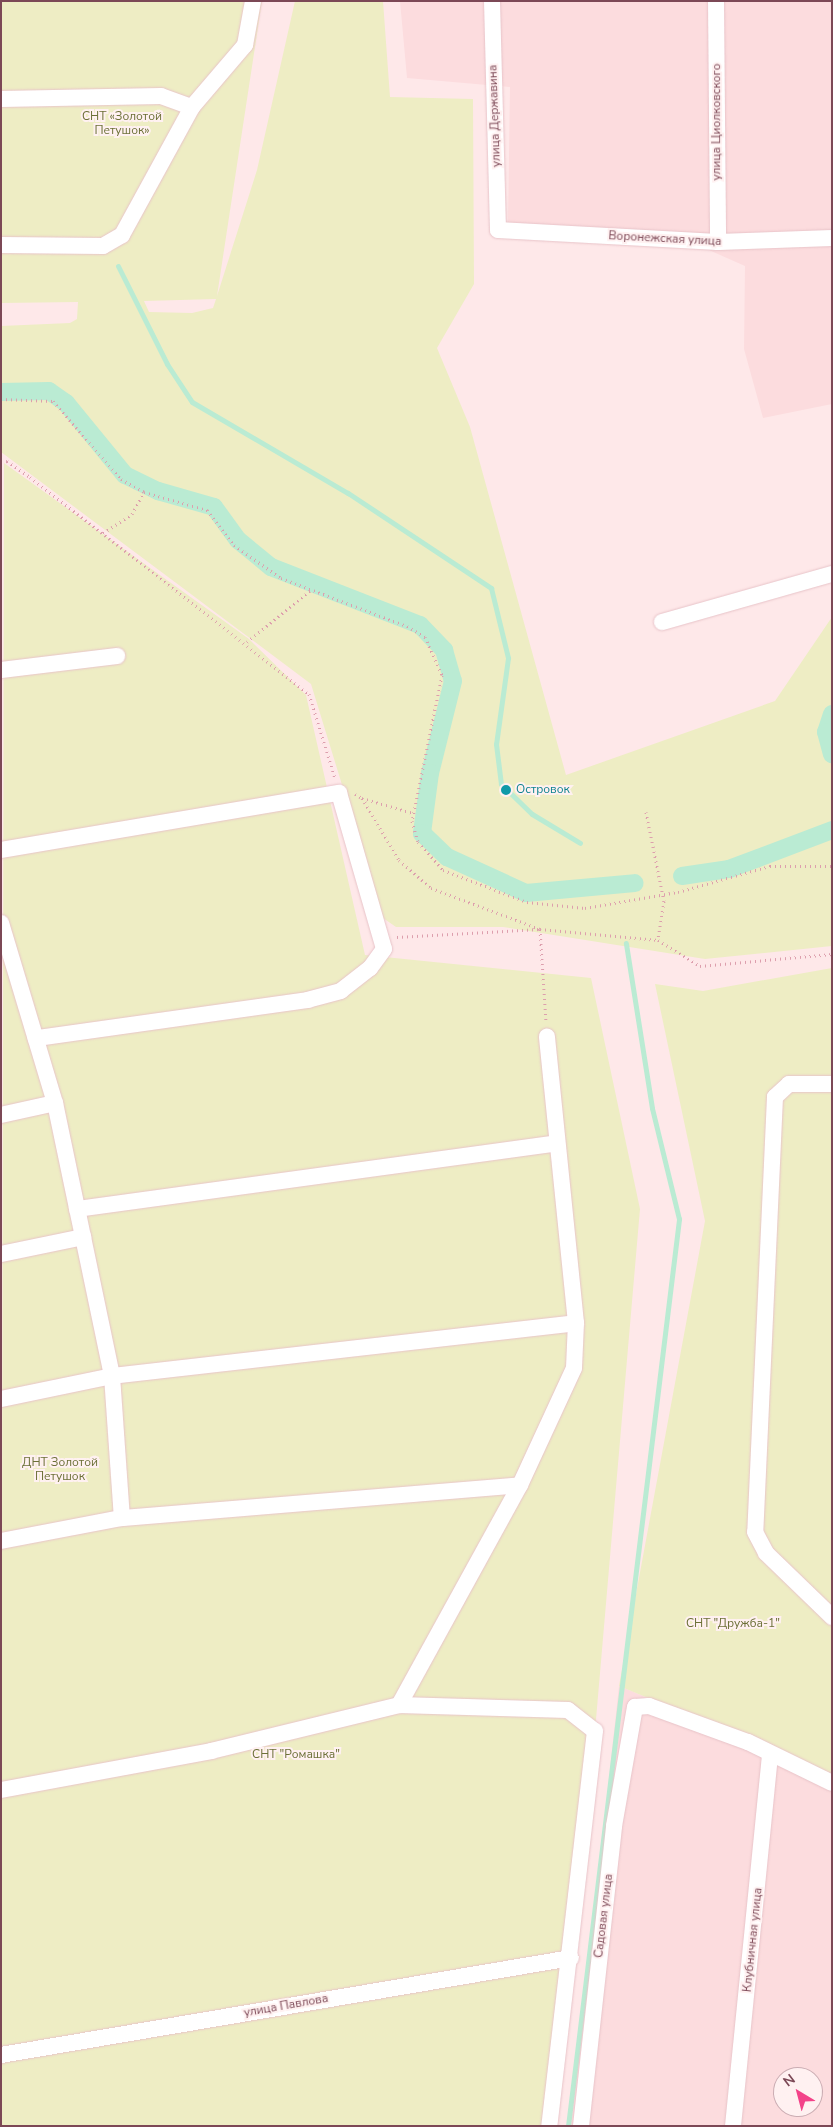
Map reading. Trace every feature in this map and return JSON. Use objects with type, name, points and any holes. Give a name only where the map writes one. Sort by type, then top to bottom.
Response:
[{"type":"street","points":[[1,245],[114,243],[122,236],[192,107],[245,45],[253,1]]},
{"type":"street","name":"улица Державина","points":[[492,1],[498,230]]},
{"type":"street","name":"улица Циолковского","points":[[716,1],[718,242]]},
{"type":"street","points":[[1,99],[161,96],[192,107]]},
{"type":"street","name":"Воронежская улица","points":[[498,230],[718,242],[832,238]]},
{"type":"street","points":[[662,622],[832,574]]},
{"type":"street","points":[[1,670],[117,656]]},
{"type":"street","points":[[1,850],[339,793],[384,949],[370,968],[341,991],[308,1000],[36,1038]]},
{"type":"street","points":[[1,923],[7,964],[36,1038],[54,1103],[112,1376],[122,1518]]},
{"type":"street","points":[[399,1705],[520,1485],[574,1368],[576,1323],[556,1143],[547,1036]]},
{"type":"street","points":[[832,1084],[789,1084],[775,1097],[755,1532],[766,1553],[832,1617]]},
{"type":"street","points":[[1,1114],[54,1103]]},
{"type":"street","points":[[77,1209],[556,1143]]},
{"type":"street","points":[[1,1254],[82,1237]]},
{"type":"street","points":[[1,1399],[112,1376],[576,1323]]},
{"type":"street","points":[[1,1541],[122,1518],[520,1485]]},
{"type":"street","points":[[1,1790],[211,1751],[399,1705],[568,1710],[594,1731],[571,1958],[548,2126]]},
{"type":"street","name":"Садовая улица","points":[[581,2126],[614,1826],[635,1707],[649,1706],[770,1754]]},
{"type":"street","points":[[770,1754],[832,1783]]},
{"type":"street","name":"Клубничная улица","points":[[733,2126],[770,1754]]},
{"type":"street","name":"улица Павлова","points":[[1,2055],[571,1958]]},
{"type":"path","points":[[1,399],[53,401],[121,479],[144,492],[206,510],[234,545],[254,561],[281,578],[407,626],[425,638],[437,657],[442,676],[413,813],[418,842],[429,860],[468,881],[528,902],[585,908],[663,895],[770,866],[832,866]]},
{"type":"path","points":[[1,462],[22,472],[103,533],[247,642],[309,694],[339,793],[413,813]]},
{"type":"path","points":[[103,533],[132,514],[144,492]]},
{"type":"path","points":[[247,642],[312,589]]},
{"type":"path","points":[[362,798],[399,860],[431,888],[540,928]]},
{"type":"path","points":[[646,812],[663,895],[658,940]]},
{"type":"path","points":[[540,928],[547,1036]]},
{"type":"path","points":[[381,941],[540,928],[658,940],[700,966],[832,954]]},
{"type":"shaded area","points":[[400,1],[832,1],[832,404],[763,418],[744,349],[745,266],[668,232],[508,223],[510,87],[407,78]]},
{"type":"shaded area","points":[[619,1686],[832,1774],[832,2126],[571,2126]]},
{"type":"green space","name":"СНТ «Золотой Петушок»","points":[[1,1],[262,1],[217,296],[257,170],[295,1],[383,1],[390,97],[473,99],[474,284],[437,348],[470,427],[566,775],[775,701],[832,617],[832,946],[705,959],[503,927],[396,927],[383,918],[311,684],[1,452],[1,326],[70,323],[77,319],[78,302],[1,303]],"holes":[[[216,299],[213,308],[192,313],[149,312],[144,301]]]},
{"type":"green space","name":"СНТ \"Ромашка\"","points":[[4,463],[249,639],[306,695],[365,955],[591,978],[640,1209],[595,1731],[547,2126],[1,2126]]},
{"type":"green space","name":"СНТ \"Дружба-1\"","points":[[832,968],[832,1774],[619,1686],[705,1221],[655,984],[703,991]]},
{"type":"waterway","points":[[118,266],[167,364],[192,402],[348,493],[491,588],[508,658],[496,744],[501,784],[532,814],[580,843]]},
{"type":"waterway","points":[[1,392],[49,391],[66,403],[125,475],[158,491],[214,507],[238,540],[271,567],[420,625],[444,650],[453,681],[430,773],[422,833],[447,857],[526,893],[635,883]]},
{"type":"waterway","points":[[832,714],[826,732],[832,754]]},
{"type":"waterway","points":[[682,876],[729,869],[832,830]]},
{"type":"waterway","points":[[568,2126],[679,1219],[652,1108],[626,943]]},
{"type":"place","name":"Островок","points":[[506,790]]},
{"type":"park label","name":"ДНТ Золотой Петушок","points":[[60,1470]]}]
